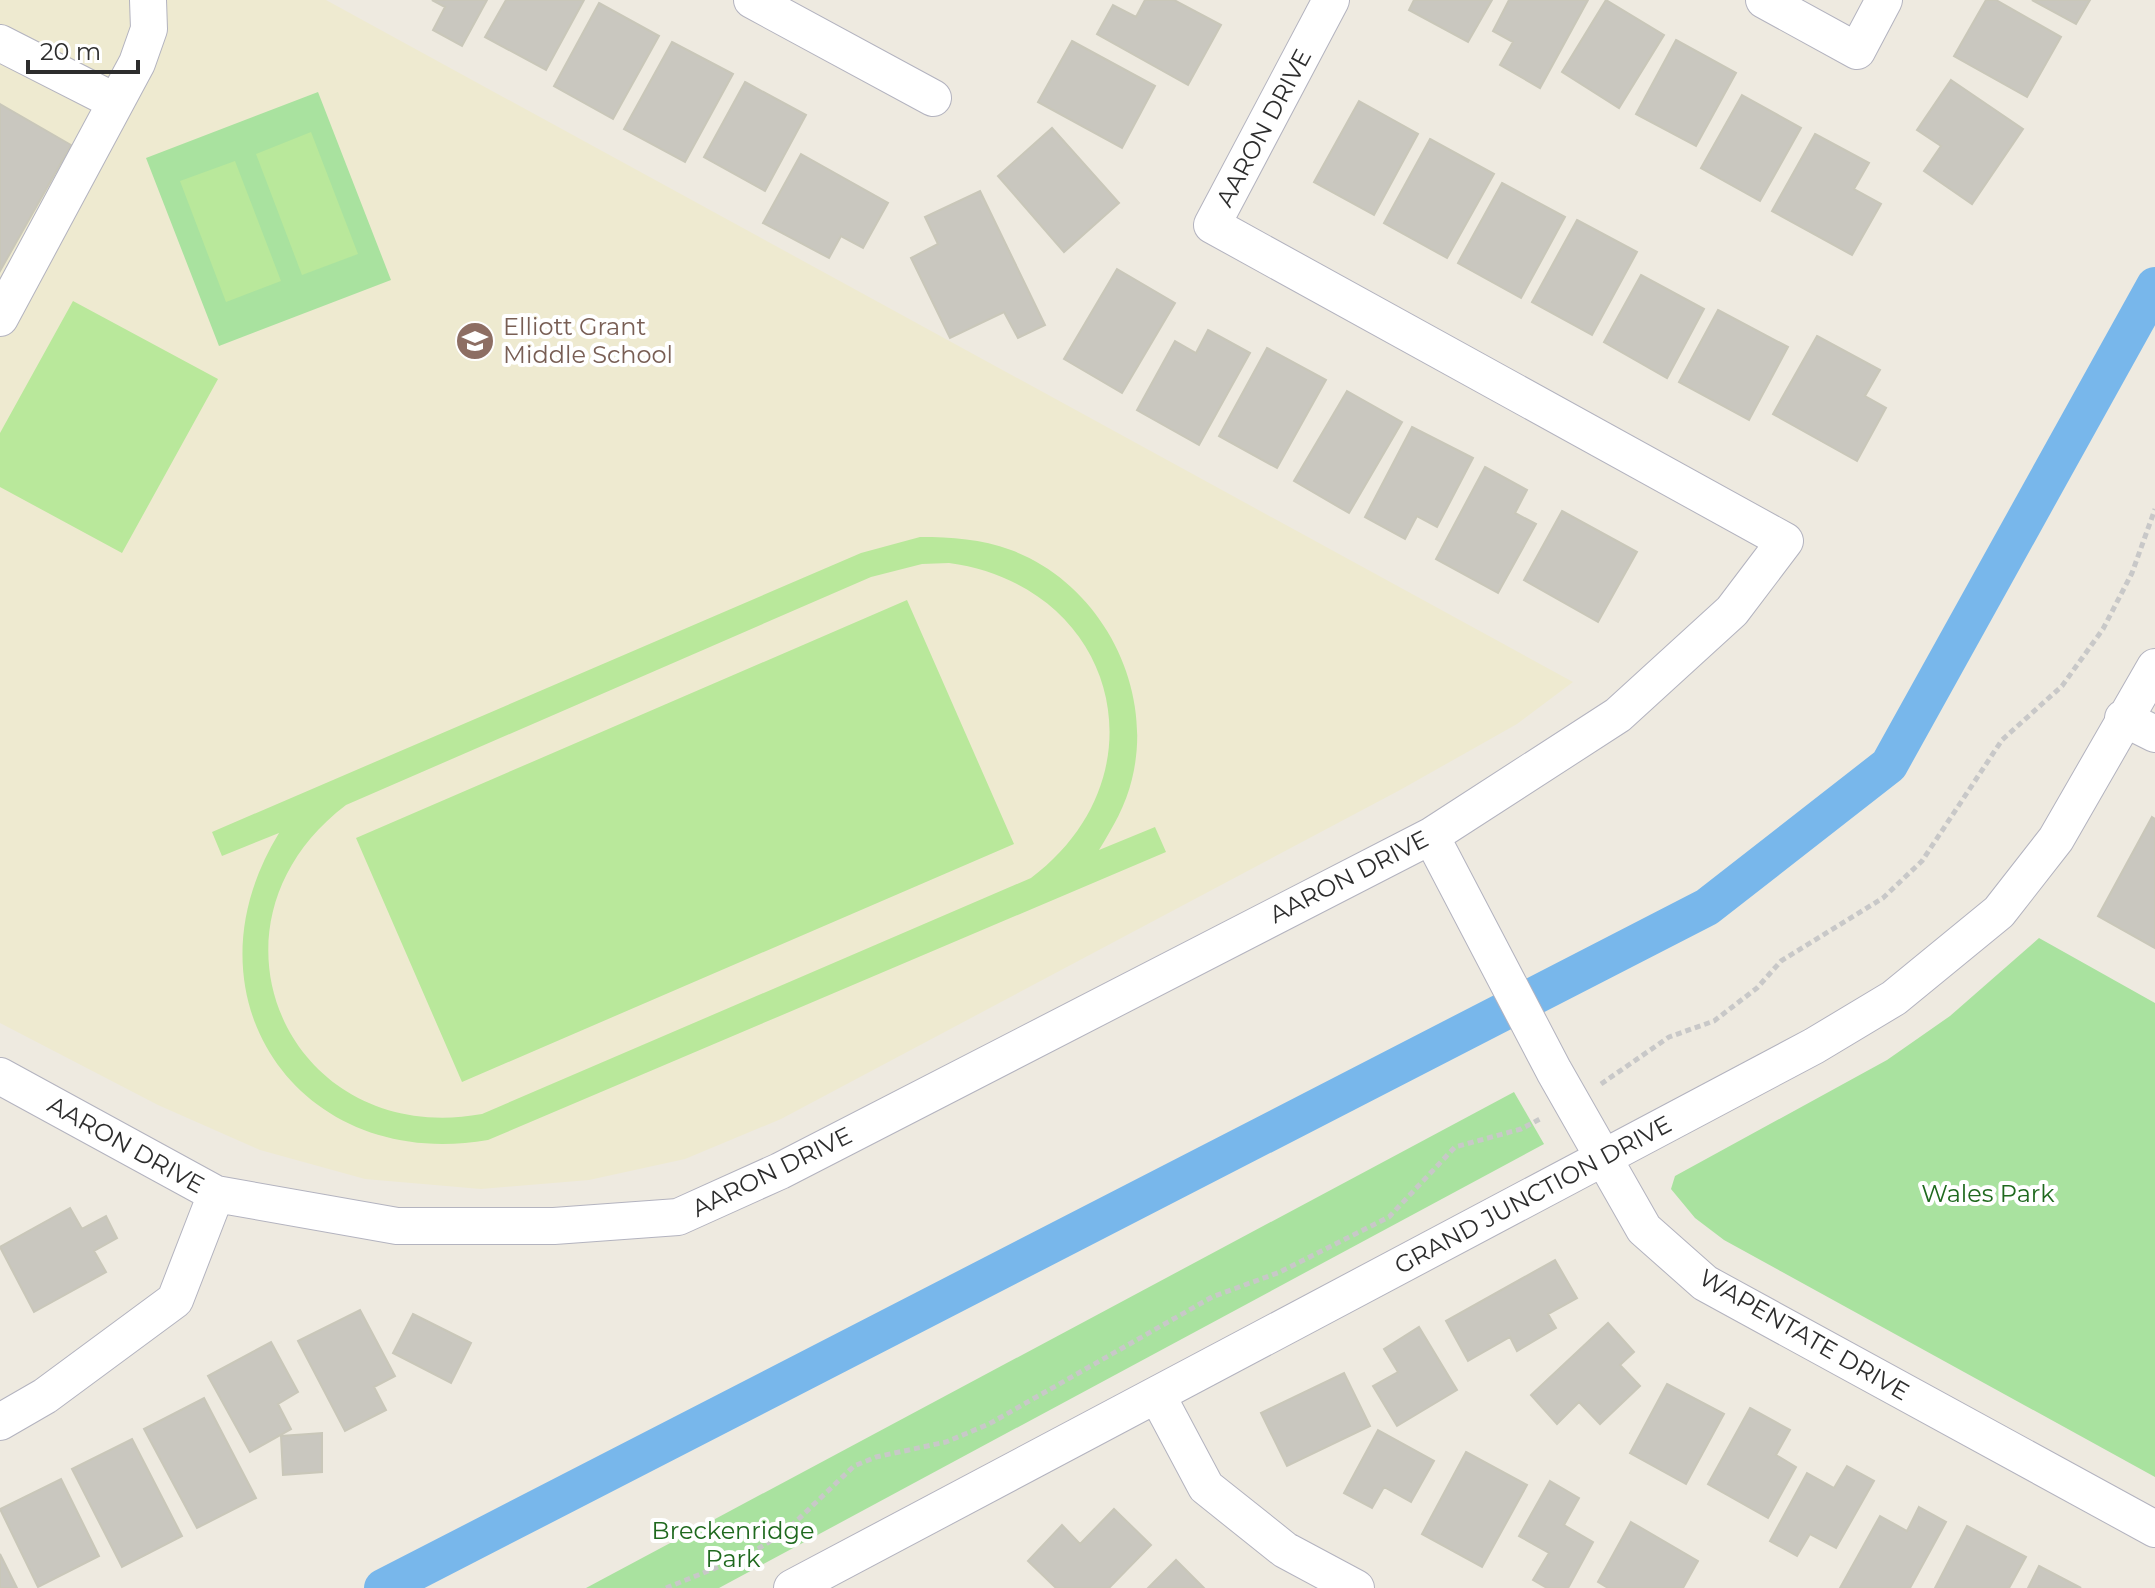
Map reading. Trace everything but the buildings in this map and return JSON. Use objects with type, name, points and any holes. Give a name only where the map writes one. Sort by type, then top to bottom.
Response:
[{"type":"street","points":[[0,318],[137,63],[149,29],[148,0]]},
{"type":"street","points":[[752,0],[933,98]]},
{"type":"street","name":"AARON DRIVE","points":[[0,1076],[216,1194],[397,1226],[554,1226],[678,1217],[794,1164],[1431,836],[1618,715],[1732,611],[1785,541],[1212,225],[1331,0]]},
{"type":"street","points":[[1764,0],[1857,51],[1884,0]]},
{"type":"street","points":[[0,43],[116,102]]},
{"type":"street","name":"GRAND JUNCTION DRIVE","points":[[792,1588],[1814,1046],[1894,998],[1999,912],[2056,839],[2155,667]]},
{"type":"street","points":[[2123,718],[2155,734]]},
{"type":"street","name":"WAPENTATE DRIVE","points":[[1431,836],[1601,1157],[1644,1229],[1705,1283],[2155,1529]]},
{"type":"street","points":[[0,1422],[45,1396],[175,1300],[216,1194]]},
{"type":"street","points":[[1157,1395],[1206,1487],[1285,1550],[1356,1588]]},
{"type":"path","points":[[666,1588],[750,1554],[786,1531],[854,1466],[876,1457],[946,1442],[989,1424],[1212,1297],[1280,1272],[1389,1217],[1455,1147],[1521,1129],[1563,1086],[1669,1037],[1714,1021],[1757,988],[1781,961],[1883,898],[1922,861],[2002,740],[2062,686],[2103,629],[2132,573],[2155,509]]},
{"type":"shaded area","name":"Elliott Grant Middle School","points":[[0,0],[326,0],[1573,682],[1517,724],[1400,790],[781,1119],[685,1159],[589,1180],[481,1189],[365,1179],[260,1150],[158,1105],[0,1023]]},
{"type":"green space","points":[[318,92],[391,280],[219,346],[146,158]]},
{"type":"green space","points":[[311,132],[358,254],[302,275],[256,154]]},
{"type":"green space","points":[[235,161],[281,281],[226,302],[180,181]]},
{"type":"green space","points":[[73,301],[218,379],[122,553],[0,487],[0,433]]},
{"type":"green space","points":[[920,537],[977,541],[1011,550],[1043,566],[1071,587],[1094,612],[1114,642],[1127,674],[1135,709],[1137,744],[1132,779],[1123,807],[1099,850],[1155,827],[1166,852],[488,1140],[421,1143],[361,1129],[312,1101],[275,1060],[251,1011],[242,955],[251,895],[279,833],[222,856],[212,832],[861,553]],"holes":[[[949,563],[1007,579],[1052,608],[1085,646],[1104,691],[1109,740],[1099,789],[1073,836],[1031,878],[482,1114],[414,1116],[357,1097],[312,1063],[282,1017],[269,964],[274,908],[299,854],[346,805],[871,577],[922,564]]]},
{"type":"green space","points":[[907,600],[1014,844],[462,1082],[356,838]]},
{"type":"green space","name":"Wales Park","points":[[2039,938],[2155,1003],[2155,1477],[1724,1240],[1695,1218],[1671,1189],[1675,1176],[1887,1060],[1950,1016]]},
{"type":"green space","name":"Breckenridge Park","points":[[1514,1092],[1544,1144],[719,1588],[586,1588]]},
{"type":"waterway","points":[[383,1588],[1707,907],[1889,765],[2155,286]]},
{"type":"place","name":"Elliott Grant Middle School","points":[[475,341]]}]
